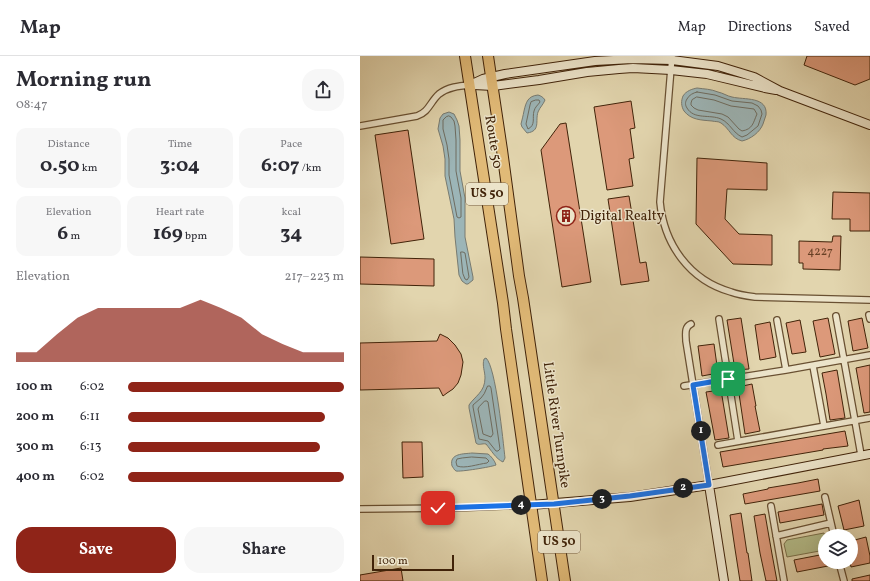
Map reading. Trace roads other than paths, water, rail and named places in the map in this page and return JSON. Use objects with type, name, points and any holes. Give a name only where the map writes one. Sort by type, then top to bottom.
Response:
[{"type":"highway","name":"Route 50","points":[[465,56],[503,303],[531,505]]},
{"type":"highway","name":"Route 50","points":[[488,56],[523,298]]},
{"type":"highway","name":"Little River Turnpike","points":[[523,298],[564,581]]},
{"type":"highway","name":"US 50","points":[[531,505],[542,581]]},
{"type":"main road","points":[[492,81],[505,74],[594,61],[672,58],[718,66],[754,76],[780,91]]},
{"type":"main road","points":[[470,85],[492,81],[603,70],[633,68],[671,70],[707,74],[780,91],[870,125]]},
{"type":"main road","points":[[531,505],[630,496],[709,485],[752,478],[870,454]]},
{"type":"main road","points":[[709,485],[724,581]]},
{"type":"street","points":[[672,58],[660,202],[666,231],[672,245],[683,261],[698,276],[711,284],[739,295],[755,297],[870,300]]},
{"type":"street","points":[[360,126],[417,116],[427,110],[438,95],[445,90],[470,85]]},
{"type":"street","points":[[836,316],[861,456]]},
{"type":"street","points":[[719,318],[738,441]]},
{"type":"street","points":[[777,320],[786,370]]},
{"type":"street","points":[[691,324],[686,328],[686,334],[709,485]]},
{"type":"street","points":[[684,386],[813,366],[870,355]]},
{"type":"street","points":[[813,366],[824,426]]},
{"type":"street","points":[[718,445],[870,418]]},
{"type":"street","points":[[825,497],[832,529]]},
{"type":"street","points":[[360,509],[531,505]]},
{"type":"street","points":[[771,506],[784,581]]},
{"type":"street","points":[[776,536],[831,523]]},
{"type":"street","points":[[841,569],[844,581]]},
{"type":"water","points":[[697,88],[713,90],[732,97],[759,102],[766,109],[766,115],[762,127],[755,135],[742,141],[735,138],[720,122],[693,118],[684,111],[682,98],[687,92]]},
{"type":"water","points":[[538,95],[545,100],[537,115],[536,128],[527,133],[521,124],[525,108],[530,98]]},
{"type":"water","points":[[449,112],[454,114],[459,126],[460,171],[465,198],[465,237],[473,277],[473,280],[468,284],[462,281],[459,275],[454,219],[445,176],[443,146],[438,129],[440,118],[443,114]]},
{"type":"water","points":[[486,358],[490,364],[496,389],[505,458],[503,462],[496,457],[486,444],[476,443],[469,408],[469,405],[485,383],[483,362]]},
{"type":"water","points":[[472,453],[488,454],[496,465],[456,471],[452,466],[455,456]]},
{"type":"place","name":"Digital Realty","points":[[566,216]]}]
